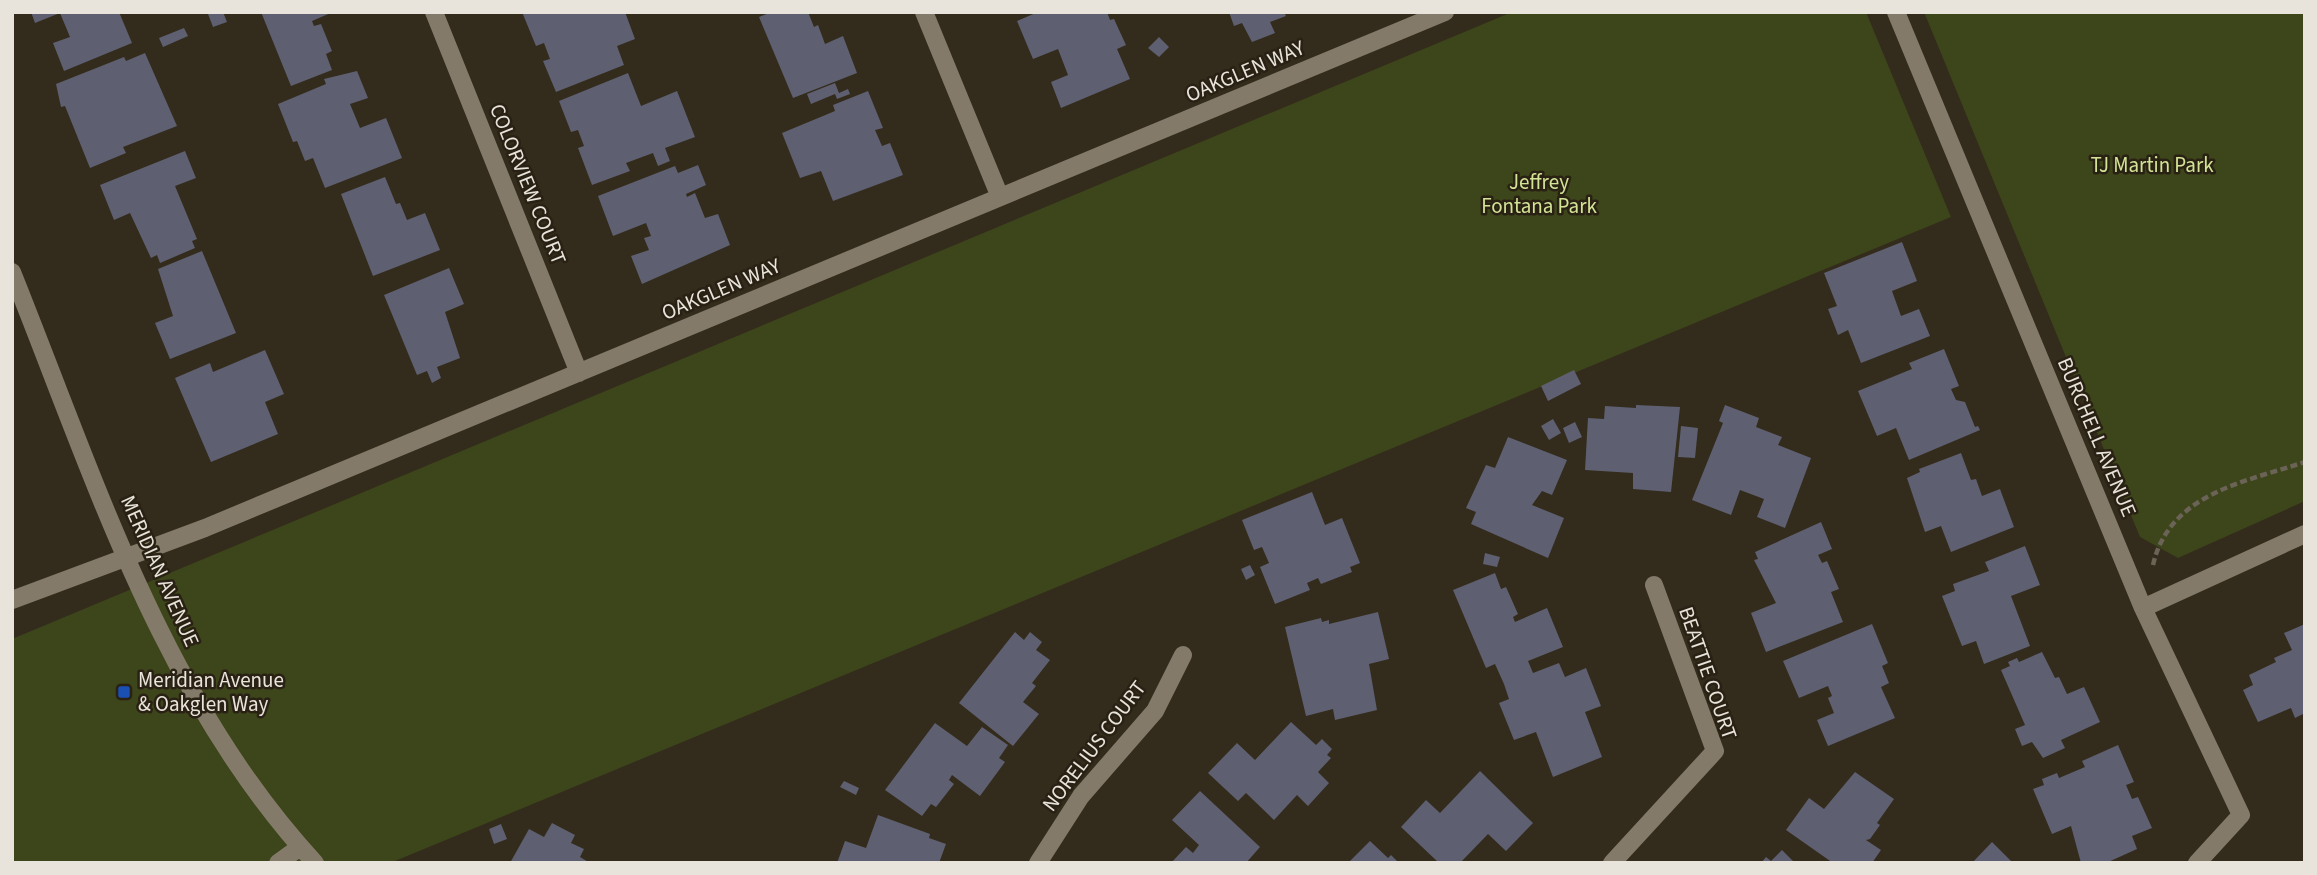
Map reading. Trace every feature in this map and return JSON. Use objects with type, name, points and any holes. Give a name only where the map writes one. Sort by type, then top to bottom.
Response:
[{"type":"street","name":"COLORVIEW COURT","points":[[434,12],[579,373]]},
{"type":"street","points":[[924,12],[1000,197]]},
{"type":"street","name":"OAKGLEN WAY","points":[[12,600],[205,528],[1000,197],[1412,19],[1445,12]]},
{"type":"street","name":"BURCHELL AVENUE","points":[[1896,12],[2143,608],[2241,815],[2197,863]]},
{"type":"street","name":"MERIDIAN AVENUE","points":[[12,272],[126,556],[188,687],[242,773],[315,863]]},
{"type":"street","points":[[2143,608],[2305,534]]},
{"type":"street","name":"BEATTIE COURT","points":[[1612,863],[1715,751],[1654,585]]},
{"type":"street","name":"NORELIUS COURT","points":[[1038,863],[1081,796],[1155,710],[1182,655]]},
{"type":"street","points":[[278,863],[300,847]]},
{"type":"path","points":[[2143,608],[2158,542],[2172,523],[2199,499],[2305,462]]},
{"type":"green space","name":"Jeffrey Fontana Park","points":[[1512,12],[1866,12],[1951,217],[395,861],[12,863],[12,639]]},
{"type":"green space","name":"TJ Martin Park","points":[[1924,12],[2305,12],[2305,501],[2178,558],[2140,537]]},
{"type":"building","points":[[31,12],[119,12],[132,43],[64,71],[53,43],[70,37],[60,13],[35,23]]},
{"type":"building","points":[[223,12],[227,22],[213,27],[208,14]]},
{"type":"building","points":[[261,12],[333,12],[312,21],[314,26],[321,24],[332,51],[326,54],[332,70],[291,86]]},
{"type":"building","points":[[522,12],[625,12],[635,39],[617,46],[624,65],[556,92],[543,61],[550,59],[544,43],[536,46]]},
{"type":"building","points":[[772,12],[808,12],[814,27],[818,25],[825,44],[843,36],[857,73],[793,98],[759,17]]},
{"type":"building","points":[[1038,12],[1107,12],[1110,20],[1114,19],[1126,45],[1117,49],[1130,79],[1061,108],[1051,82],[1068,75],[1058,49],[1033,59],[1017,21]]},
{"type":"building","points":[[1229,12],[1284,12],[1286,16],[1270,22],[1275,33],[1252,42],[1242,23],[1234,26]]},
{"type":"building","points":[[184,28],[188,36],[163,47],[159,38]]},
{"type":"building","points":[[1159,37],[1169,47],[1159,57],[1148,48]]},
{"type":"building","points":[[145,53],[177,126],[123,147],[126,153],[90,168],[65,106],[61,107],[56,84],[124,57],[126,61]]},
{"type":"building","points":[[357,71],[368,98],[350,104],[360,128],[386,118],[402,158],[325,188],[313,158],[305,161],[297,141],[293,142],[278,104],[326,84],[324,79]]},
{"type":"building","points":[[628,73],[641,106],[677,91],[695,137],[665,148],[670,161],[658,166],[653,153],[626,163],[630,171],[592,185],[578,148],[584,146],[578,130],[571,132],[559,101]]},
{"type":"building","points":[[835,83],[839,93],[848,89],[850,94],[837,99],[835,94],[811,104],[807,94]]},
{"type":"building","points":[[868,91],[883,128],[875,130],[882,146],[890,143],[903,175],[833,201],[821,171],[800,178],[782,133],[835,111],[833,105]]},
{"type":"building","points":[[185,151],[196,178],[175,186],[197,239],[192,241],[195,248],[160,263],[157,255],[151,258],[130,213],[114,220],[100,185]]},
{"type":"building","points":[[698,165],[706,185],[686,194],[687,197],[695,193],[705,218],[718,214],[730,245],[642,284],[631,256],[649,250],[644,238],[651,236],[646,223],[613,236],[598,196],[675,166],[678,173]]},
{"type":"building","points":[[385,177],[396,204],[400,203],[407,220],[425,213],[440,250],[373,276],[341,194]]},
{"type":"building","points":[[1902,242],[1917,281],[1892,291],[1901,316],[1919,309],[1930,336],[1861,363],[1848,330],[1838,335],[1828,309],[1837,306],[1824,273]]},
{"type":"building","points":[[202,251],[236,333],[170,359],[155,323],[173,316],[158,269]]},
{"type":"building","points":[[449,268],[464,304],[445,312],[460,358],[437,367],[441,378],[432,383],[427,371],[417,375],[384,295]]},
{"type":"building","points":[[1944,349],[1959,386],[1951,389],[1956,400],[1965,402],[1975,427],[1978,426],[1980,430],[1909,460],[1896,428],[1877,436],[1858,391],[1912,369],[1909,363]]},
{"type":"building","points":[[265,350],[284,394],[265,402],[278,434],[211,462],[175,378],[210,363],[213,372]]},
{"type":"building","points":[[1574,370],[1581,384],[1548,401],[1541,386]]},
{"type":"building","points":[[1636,405],[1680,407],[1671,492],[1633,489],[1633,473],[1585,470],[1588,418],[1604,419],[1605,406],[1636,408]]},
{"type":"building","points":[[1725,405],[1759,418],[1756,427],[1782,437],[1778,445],[1811,458],[1785,528],[1757,517],[1764,499],[1740,490],[1731,515],[1692,500],[1723,423],[1719,421]]},
{"type":"building","points":[[1553,419],[1561,433],[1549,440],[1541,426]]},
{"type":"building","points":[[1575,422],[1582,437],[1569,443],[1563,428]]},
{"type":"building","points":[[1681,426],[1698,428],[1695,458],[1678,457]]},
{"type":"building","points":[[1508,437],[1567,460],[1552,495],[1542,491],[1532,505],[1564,518],[1548,558],[1471,524],[1476,512],[1466,508],[1486,465],[1495,468]]},
{"type":"building","points":[[1961,453],[1971,480],[1976,479],[1982,496],[2000,489],[2014,527],[1951,552],[1941,526],[1925,532],[1907,478],[1920,472],[1919,469]]},
{"type":"building","points":[[1312,492],[1325,525],[1342,518],[1360,563],[1350,567],[1352,572],[1321,584],[1318,578],[1307,583],[1310,590],[1275,604],[1260,567],[1269,563],[1262,547],[1254,550],[1242,520]]},
{"type":"building","points":[[1821,522],[1832,549],[1818,555],[1822,563],[1827,561],[1839,589],[1831,592],[1843,622],[1766,652],[1751,613],[1776,603],[1754,560],[1758,559],[1755,552]]},
{"type":"building","points":[[2025,546],[2040,585],[2011,596],[2030,646],[1984,664],[1976,641],[1962,646],[1942,596],[1955,591],[1953,584],[1989,571],[1985,562]]},
{"type":"building","points":[[1485,553],[1500,557],[1497,567],[1483,564]]},
{"type":"building","points":[[1250,565],[1255,575],[1246,580],[1241,569]]},
{"type":"building","points":[[1495,573],[1501,589],[1506,587],[1518,614],[1513,617],[1515,622],[1547,608],[1563,647],[1528,661],[1533,673],[1559,663],[1565,677],[1586,668],[1601,706],[1585,712],[1602,757],[1553,777],[1536,732],[1514,740],[1499,703],[1509,699],[1504,684],[1495,664],[1486,668],[1453,590]]},
{"type":"building","points":[[1378,612],[1389,659],[1369,664],[1377,710],[1335,720],[1333,709],[1306,716],[1285,627],[1321,618],[1322,622],[1329,620],[1329,624]]},
{"type":"building","points":[[1872,624],[1888,663],[1882,666],[1889,683],[1881,687],[1895,718],[1828,746],[1817,720],[1834,713],[1828,698],[1832,696],[1828,686],[1799,698],[1783,661]]},
{"type":"building","points":[[2305,624],[2305,713],[2295,718],[2291,708],[2258,722],[2243,690],[2253,685],[2249,675],[2276,662],[2274,658],[2292,650],[2284,633]]},
{"type":"building","points":[[1015,632],[1024,640],[1030,632],[1042,642],[1036,650],[1050,660],[1032,683],[1036,686],[1023,702],[1039,714],[1013,746],[959,703]]},
{"type":"building","points":[[2042,652],[2055,678],[2059,677],[2067,694],[2084,687],[2100,722],[2061,740],[2065,748],[2043,758],[2032,742],[2022,746],[2015,729],[2025,725],[2001,670],[2010,666],[2008,662],[2017,658],[2019,662]]},
{"type":"building","points":[[1291,722],[1316,745],[1322,739],[1332,749],[1327,755],[1331,758],[1318,772],[1329,783],[1308,806],[1297,795],[1274,820],[1246,793],[1238,801],[1208,773],[1237,743],[1255,760]]},
{"type":"building","points":[[935,723],[967,746],[982,727],[1008,745],[999,758],[1005,762],[980,796],[952,775],[949,780],[954,784],[936,807],[931,804],[922,816],[885,790]]},
{"type":"building","points":[[2118,745],[2134,782],[2126,785],[2132,799],[2138,797],[2152,828],[2132,836],[2137,849],[2106,863],[2081,863],[2071,826],[2052,834],[2033,789],[2044,785],[2042,779],[2057,773],[2059,778],[2085,767],[2082,761]]},
{"type":"building","points":[[1480,771],[1533,823],[1506,851],[1488,834],[1460,863],[1439,863],[1401,827],[1426,800],[1440,813]]},
{"type":"building","points":[[1855,772],[1894,799],[1877,823],[1880,825],[1870,839],[1866,840],[1881,850],[1872,863],[1833,863],[1786,830],[1809,798],[1824,809]]},
{"type":"building","points":[[844,781],[859,788],[856,795],[840,787]]},
{"type":"building","points":[[1200,791],[1260,847],[1246,863],[1171,863],[1186,847],[1193,853],[1199,845],[1172,820]]},
{"type":"building","points":[[878,815],[930,834],[929,838],[946,844],[939,863],[837,863],[845,841],[866,848]]},
{"type":"building","points":[[552,823],[575,835],[571,843],[584,849],[580,857],[590,863],[510,863],[529,829],[544,837]]},
{"type":"building","points":[[501,824],[507,839],[494,844],[489,829]]},
{"type":"building","points":[[1370,841],[1388,858],[1391,855],[1399,863],[1348,863]]},
{"type":"building","points":[[1992,842],[2013,863],[1972,863]]},
{"type":"building","points":[[1782,850],[1795,863],[1761,863],[1766,857],[1771,861]]},
{"type":"place","name":"Meridian Avenue & Oakglen Way","points":[[124,692]]}]
